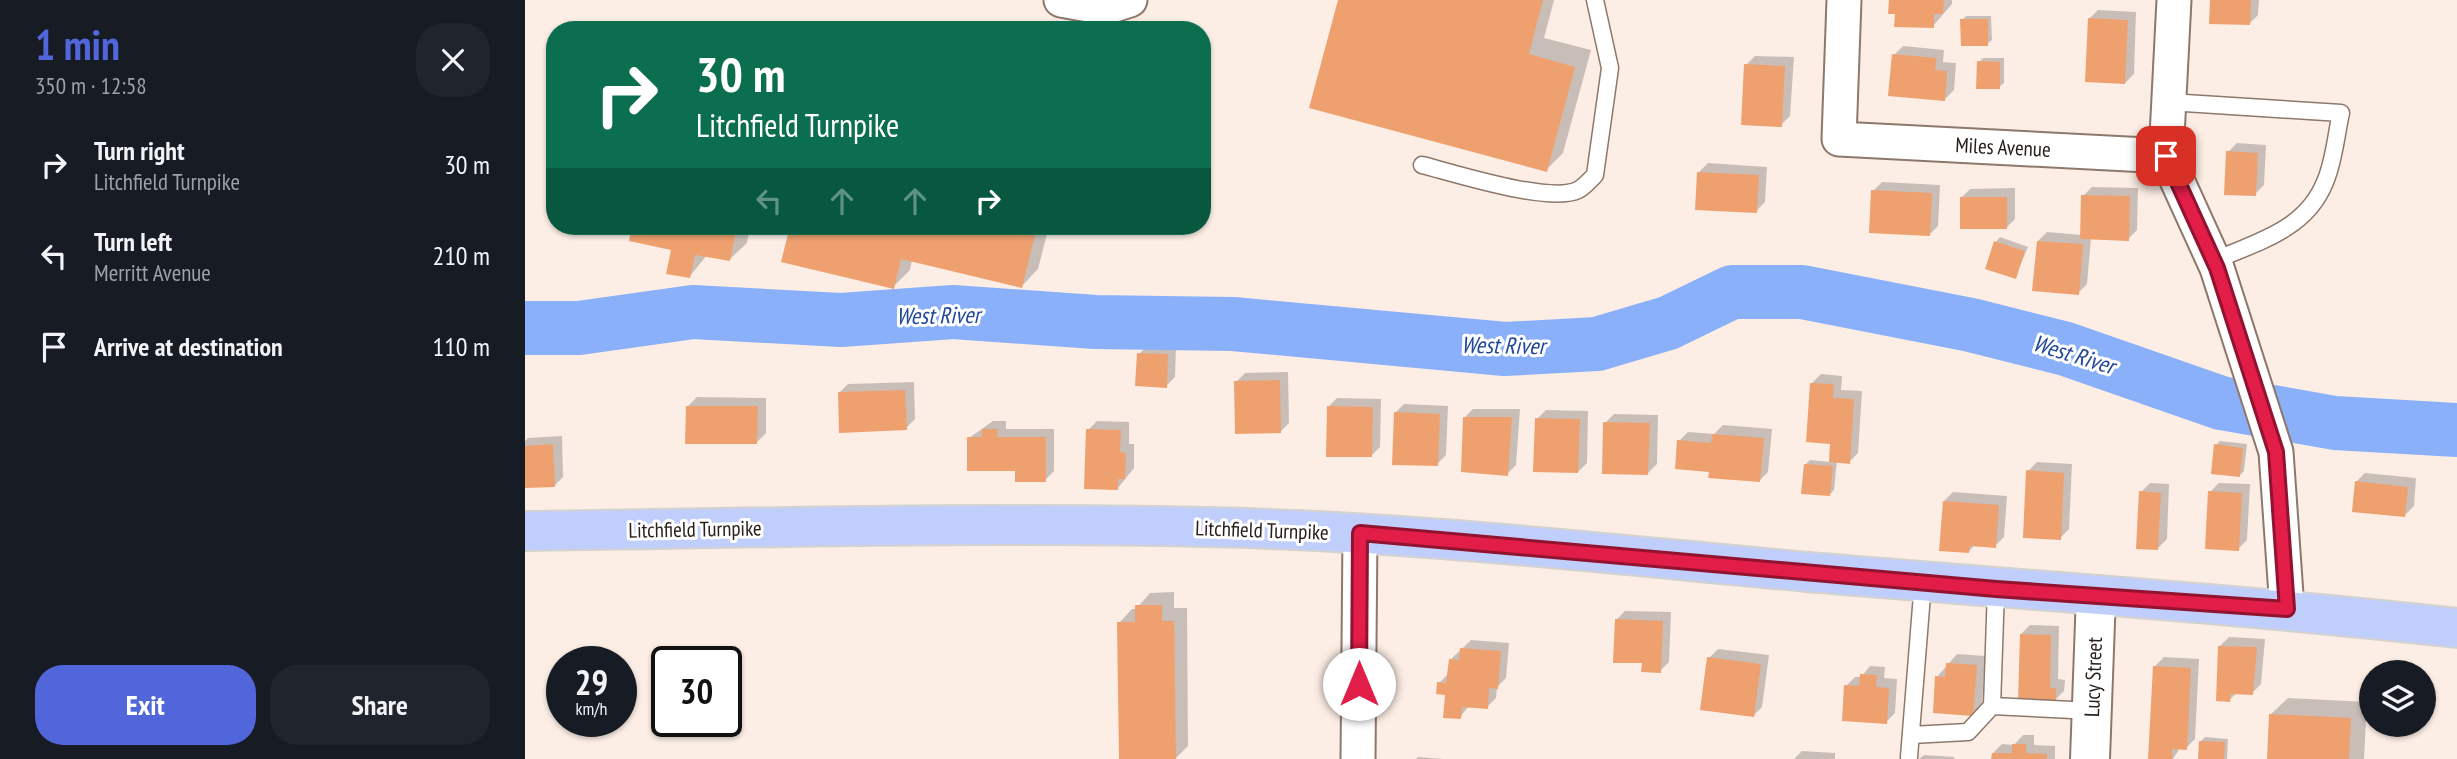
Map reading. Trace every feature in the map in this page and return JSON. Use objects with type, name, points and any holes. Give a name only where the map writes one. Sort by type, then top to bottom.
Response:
[{"type":"main road","name":"Litchfield Turnpike","points":[[525,531],[975,526],[1207,527],[1360,533],[1996,589],[2287,609],[2457,628]]},
{"type":"main road","name":"Lucy Street","points":[[2090,759],[2096,595]]},
{"type":"street","points":[[1061,0],[1105,8],[1130,0]]},
{"type":"street","name":"Miles Avenue","points":[[1844,0],[1839,139],[2166,156]]},
{"type":"street","points":[[2174,0],[2166,156],[2213,261],[2249,361],[2276,452],[2287,609]]},
{"type":"street","points":[[1358,759],[1360,533]]},
{"type":"lane","points":[[1422,165],[1526,191],[1551,193],[1577,191],[1595,175],[1610,68],[1595,0]]},
{"type":"lane","points":[[2169,102],[2341,113],[2326,181],[2309,212],[2283,231],[2213,261]]},
{"type":"lane","points":[[1909,758],[1923,582]]},
{"type":"lane","points":[[1911,735],[1968,732],[1991,706],[1996,589]]},
{"type":"lane","points":[[1991,706],[2092,711]]},
{"type":"building","points":[[1338,0],[1543,0],[1529,54],[1575,67],[1547,172],[1309,108]]},
{"type":"building","points":[[1889,0],[1944,0],[1943,14],[1934,14],[1934,28],[1894,27],[1895,14],[1888,14]]},
{"type":"building","points":[[2210,0],[2251,0],[2250,25],[2209,24]]},
{"type":"building","points":[[2088,18],[2128,20],[2125,84],[2085,82]]},
{"type":"building","points":[[1960,19],[1988,19],[1988,46],[1961,46]]},
{"type":"building","points":[[1892,54],[1936,58],[1935,70],[1947,71],[1945,101],[1888,96]]},
{"type":"building","points":[[1977,61],[2000,62],[2000,89],[1976,89]]},
{"type":"building","points":[[1744,64],[1785,66],[1782,127],[1741,125]]},
{"type":"building","points":[[2226,151],[2258,153],[2256,196],[2224,195]]},
{"type":"building","points":[[1697,172],[1759,175],[1757,213],[1695,210]]},
{"type":"building","points":[[1871,190],[1932,193],[1930,236],[1869,233]]},
{"type":"building","points":[[2081,195],[2130,196],[2129,241],[2080,239]]},
{"type":"building","points":[[1960,197],[2007,197],[2007,229],[1960,229]]},
{"type":"building","points":[[630,235],[735,235],[730,261],[695,255],[690,278],[666,274],[671,250],[629,241]]},
{"type":"building","points":[[788,235],[1035,235],[1022,288],[901,259],[894,289],[781,262]]},
{"type":"building","points":[[1994,241],[2025,251],[2016,279],[1985,269]]},
{"type":"building","points":[[2037,241],[2083,244],[2079,295],[2032,291]]},
{"type":"building","points":[[1137,353],[1168,354],[1167,388],[1135,386]]},
{"type":"building","points":[[1280,380],[1281,433],[1235,434],[1234,381]]},
{"type":"building","points":[[1810,383],[1834,384],[1833,398],[1854,399],[1850,464],[1829,462],[1830,444],[1806,442]]},
{"type":"building","points":[[905,390],[907,430],[839,433],[838,392]]},
{"type":"building","points":[[686,406],[758,406],[757,444],[685,444]]},
{"type":"building","points":[[1327,406],[1373,407],[1372,457],[1326,457]]},
{"type":"building","points":[[1394,412],[1440,414],[1438,466],[1392,465]]},
{"type":"building","points":[[1463,417],[1512,417],[1508,476],[1461,472]]},
{"type":"building","points":[[1535,418],[1580,419],[1578,473],[1533,472]]},
{"type":"building","points":[[1603,422],[1650,423],[1648,475],[1602,474]]},
{"type":"building","points":[[982,429],[998,429],[997,437],[1046,437],[1046,482],[1015,482],[1015,471],[967,471],[967,437],[982,437]]},
{"type":"building","points":[[1086,429],[1121,430],[1120,452],[1126,453],[1125,479],[1118,479],[1118,490],[1084,489]]},
{"type":"building","points":[[1712,434],[1764,438],[1760,482],[1708,478],[1709,472],[1675,469],[1677,440],[1711,443]]},
{"type":"building","points":[[553,444],[555,487],[525,488],[525,446]]},
{"type":"building","points":[[2214,444],[2243,448],[2240,477],[2211,474]]},
{"type":"building","points":[[1804,464],[1833,466],[1830,496],[1801,494]]},
{"type":"building","points":[[2026,470],[2064,473],[2061,540],[2023,538]]},
{"type":"building","points":[[2355,481],[2408,487],[2405,517],[2352,512]]},
{"type":"building","points":[[2139,491],[2161,493],[2158,550],[2136,549]]},
{"type":"building","points":[[2208,491],[2242,493],[2239,551],[2205,549]]},
{"type":"building","points":[[1943,501],[1999,505],[1996,548],[1970,546],[1969,553],[1939,551]]},
{"type":"building","points":[[1135,605],[1162,605],[1162,621],[1174,621],[1176,759],[1119,759],[1117,622],[1135,622]]},
{"type":"building","points":[[1615,619],[1663,621],[1661,673],[1641,672],[1642,663],[1613,663]]},
{"type":"building","points":[[2020,634],[2051,635],[2050,688],[2056,688],[2056,702],[2018,701]]},
{"type":"building","points":[[2218,646],[2257,647],[2253,695],[2231,694],[2230,702],[2216,701]]},
{"type":"building","points":[[1460,648],[1501,651],[1498,689],[1489,688],[1488,709],[1462,707],[1461,719],[1443,718],[1445,695],[1436,694],[1437,682],[1446,683],[1449,659],[1459,660]]},
{"type":"building","points":[[1707,657],[1761,664],[1754,717],[1700,710]]},
{"type":"building","points":[[1946,663],[1977,665],[1973,716],[1933,713],[1935,676],[1945,677]]},
{"type":"building","points":[[2153,666],[2191,668],[2187,750],[2172,749],[2172,759],[2148,759]]},
{"type":"building","points":[[1860,674],[1877,675],[1876,687],[1889,688],[1887,724],[1842,721],[1844,685],[1859,686]]},
{"type":"building","points":[[2269,714],[2351,718],[2349,759],[2267,759]]},
{"type":"building","points":[[2199,741],[2225,742],[2224,759],[2198,759]]},
{"type":"building","points":[[2012,744],[2026,744],[2026,753],[2047,754],[2047,759],[1991,759],[1992,753],[2012,753]]},
{"type":"waterway","name":"West River","points":[[525,328],[579,328],[693,312],[841,320],[953,312],[1095,322],[1233,324],[1505,349],[1597,344],[1668,323],[1732,292],[1802,292],[1971,325],[2066,349],[2221,403],[2335,423],[2457,430]]},
{"type":"route","points":[[1359,684],[1360,533],[1996,589],[2287,609],[2276,452],[2217,268],[2166,156]]}]
